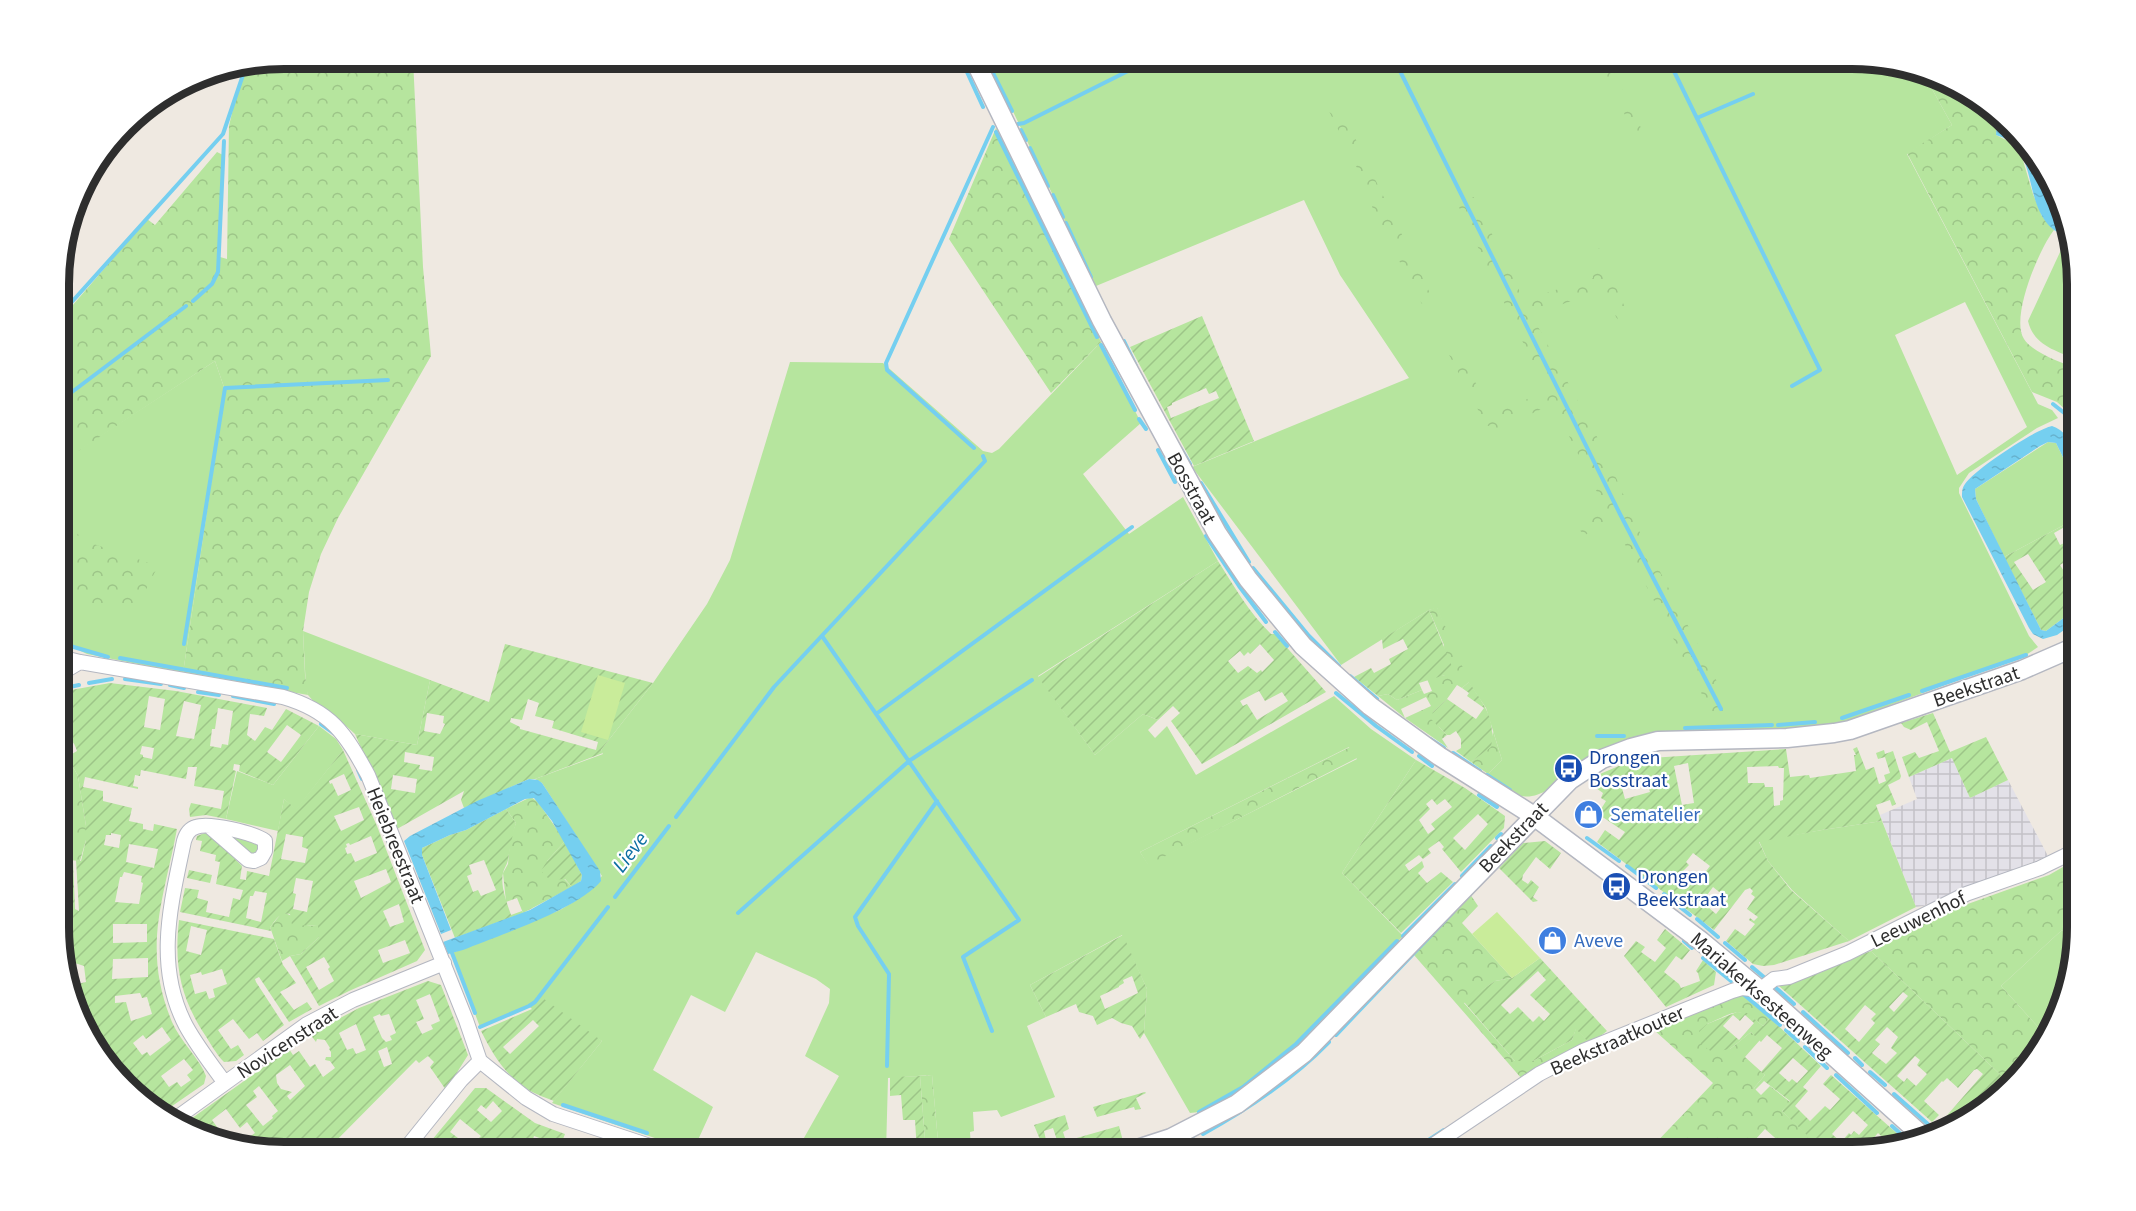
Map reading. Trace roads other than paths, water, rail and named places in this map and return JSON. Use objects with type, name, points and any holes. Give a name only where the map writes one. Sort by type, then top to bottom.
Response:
[{"type":"street","name":"Bosstraat","points":[[979,69],[1102,321],[1217,533],[1248,579],[1303,646],[1370,706],[1448,762],[1534,816]]},
{"type":"street","name":"Beekstraat","points":[[1180,1142],[1237,1104],[1304,1053],[1570,780],[1602,759],[1658,741],[1787,738],[1837,733],[2022,670],[2067,650]]},
{"type":"street","name":"Heiebreestraat","points":[[69,660],[283,697],[300,702],[322,715],[349,741],[368,775],[444,963],[480,1061]]},
{"type":"street","points":[[69,669],[80,663]]},
{"type":"street","name":"Mariakerksesteenweg","points":[[1534,816],[1664,913],[1760,990],[1918,1132]]},
{"type":"street","points":[[210,827],[194,827],[187,833],[184,841],[169,912],[166,958],[178,1010],[199,1048],[225,1083]]},
{"type":"street","name":"Leeuwenhof","points":[[1760,990],[1774,979],[1789,976],[1848,953],[1966,894],[2040,868],[2067,855]]},
{"type":"street","name":"Novicenstraat","points":[[180,1115],[277,1044],[322,1016],[352,1000],[444,963]]},
{"type":"street","name":"Beekstraatkouter","points":[[1438,1142],[1539,1074],[1583,1052],[1732,991],[1742,988],[1760,990]]},
{"type":"street","points":[[411,1142],[461,1080],[480,1061],[526,1098],[553,1114],[628,1142]]},
{"type":"water","points":[[1997,125],[2031,164],[2051,201],[2061,233],[2045,221],[2039,210],[2020,152],[2010,142],[1996,135]]},
{"type":"water","points":[[2052,426],[2066,436],[2067,466],[2056,443],[2048,442],[1975,489],[1976,499],[2041,630],[2046,631],[2067,615],[2067,628],[2057,635],[2043,639],[2033,634],[2029,628],[1962,493],[1971,477],[2020,442]]},
{"type":"water","points":[[529,779],[542,783],[600,871],[601,881],[590,892],[556,912],[448,954],[443,942],[530,910],[581,881],[582,875],[552,821],[534,798],[525,799],[466,830],[422,848],[422,855],[451,930],[441,934],[404,841],[477,801]]},
{"type":"waterway","points":[[966,69],[983,107]]},
{"type":"waterway","points":[[991,69],[1012,111]]},
{"type":"waterway","points":[[1018,124],[1132,69]]},
{"type":"waterway","points":[[1399,69],[1620,514],[1721,709]]},
{"type":"waterway","points":[[1673,69],[1820,370],[1792,386]]},
{"type":"waterway","points":[[69,305],[223,134],[244,73]]},
{"type":"waterway","points":[[1697,118],[1753,94]]},
{"type":"waterway","points":[[974,448],[887,370],[886,363],[993,127]]},
{"type":"waterway","points":[[1021,130],[1026,140]]},
{"type":"waterway","points":[[996,132],[1097,337]]},
{"type":"waterway","points":[[193,301],[212,284],[218,272],[224,141]]},
{"type":"waterway","points":[[1030,148],[1048,186]]},
{"type":"waterway","points":[[1053,195],[1063,217]]},
{"type":"waterway","points":[[1066,223],[1091,277]]},
{"type":"waterway","points":[[69,394],[186,306]]},
{"type":"waterway","points":[[1124,341],[1136,366]]},
{"type":"waterway","points":[[1101,345],[1135,410]]},
{"type":"waterway","points":[[184,644],[225,388],[388,380]]},
{"type":"waterway","points":[[2053,404],[2067,415]]},
{"type":"waterway","points":[[1139,419],[1146,429]]},
{"type":"waterway","points":[[1181,449],[1190,464]]},
{"type":"waterway","points":[[1158,450],[1175,482]]},
{"type":"waterway","points":[[676,817],[774,687],[985,461],[983,456]]},
{"type":"waterway","points":[[1201,483],[1249,562]]},
{"type":"waterway","points":[[876,714],[1132,527]]},
{"type":"waterway","points":[[1206,536],[1266,622]]},
{"type":"waterway","points":[[1253,568],[1309,636],[1339,666]]},
{"type":"waterway","points":[[1275,632],[1287,646]]},
{"type":"waterway","points":[[822,636],[1019,920],[963,957],[992,1031]]},
{"type":"waterway","points":[[69,646],[108,657]]},
{"type":"waterway","points":[[1922,691],[2026,655]]},
{"type":"waterway","points":[[120,658],[287,688]]},
{"type":"waterway","points":[[1350,676],[1377,699]]},
{"type":"waterway","points":[[89,683],[112,679]]},
{"type":"waterway","points":[[125,679],[161,684]]},
{"type":"waterway","points":[[738,913],[909,761],[1032,680]]},
{"type":"waterway","points":[[69,687],[79,685]]},
{"type":"waterway","points":[[170,685],[184,688]]},
{"type":"waterway","points":[[198,692],[219,695]]},
{"type":"waterway","points":[[1336,693],[1412,752]]},
{"type":"waterway","points":[[1842,718],[1909,695]]},
{"type":"waterway","points":[[233,696],[274,704]]},
{"type":"waterway","points":[[1778,725],[1815,722]]},
{"type":"waterway","points":[[321,724],[335,734]]},
{"type":"waterway","points":[[1685,728],[1772,725]]},
{"type":"waterway","points":[[1597,736],[1624,736]]},
{"type":"waterway","points":[[1430,739],[1444,748]]},
{"type":"waterway","points":[[1453,753],[1480,771]]},
{"type":"waterway","points":[[1419,756],[1432,766]]},
{"type":"waterway","points":[[358,770],[362,779]]},
{"type":"waterway","points":[[1487,775],[1510,790]]},
{"type":"waterway","points":[[1479,795],[1497,807]]},
{"type":"waterway","points":[[887,1066],[889,974],[858,926],[855,917],[937,801]]},
{"type":"waterway","name":"Lieve","points":[[615,897],[669,826]]},
{"type":"waterway","points":[[1497,838],[1501,834]]},
{"type":"waterway","points":[[1587,838],[1619,861]]},
{"type":"waterway","points":[[1462,876],[1491,846]]},
{"type":"waterway","points":[[1627,866],[1656,888]]},
{"type":"waterway","points":[[1403,936],[1455,884]]},
{"type":"waterway","points":[[1664,894],[1690,915]]},
{"type":"waterway","points":[[480,1027],[535,1002],[608,907]]},
{"type":"waterway","points":[[1336,1035],[1453,912]]},
{"type":"waterway","points":[[1697,919],[1718,937]]},
{"type":"waterway","points":[[1199,1112],[1243,1087],[1296,1044],[1397,941]]},
{"type":"waterway","points":[[1684,941],[1692,948]]},
{"type":"waterway","points":[[1725,943],[1745,960]]},
{"type":"waterway","points":[[452,953],[475,1013]]},
{"type":"waterway","points":[[1703,958],[1731,981]]},
{"type":"waterway","points":[[1752,967],[1765,978]]},
{"type":"waterway","points":[[1776,988],[1794,1004]]},
{"type":"waterway","points":[[1742,993],[1780,1025]]},
{"type":"waterway","points":[[1803,1012],[1848,1053]]},
{"type":"waterway","points":[[1786,1030],[1798,1041]]},
{"type":"waterway","points":[[1203,1134],[1270,1092],[1300,1069],[1329,1042]]},
{"type":"waterway","points":[[1805,1047],[1827,1068]]},
{"type":"waterway","points":[[1855,1058],[1862,1065]]},
{"type":"waterway","points":[[1870,1072],[1885,1085]]},
{"type":"waterway","points":[[1836,1075],[1877,1113]]},
{"type":"waterway","points":[[1894,1094],[1929,1125]]},
{"type":"waterway","points":[[563,1105],[647,1133]]},
{"type":"waterway","points":[[1892,1126],[1903,1136]]},
{"type":"waterway","points":[[1425,1142],[1444,1130]]},
{"type":"place","name":"Drongen Bosstraat","points":[[1568,769]]},
{"type":"place","name":"Sematelier","points":[[1589,814]]},
{"type":"place","name":"Drongen Beekstraat","points":[[1616,887]]},
{"type":"place","name":"Aveve","points":[[1553,940]]}]
